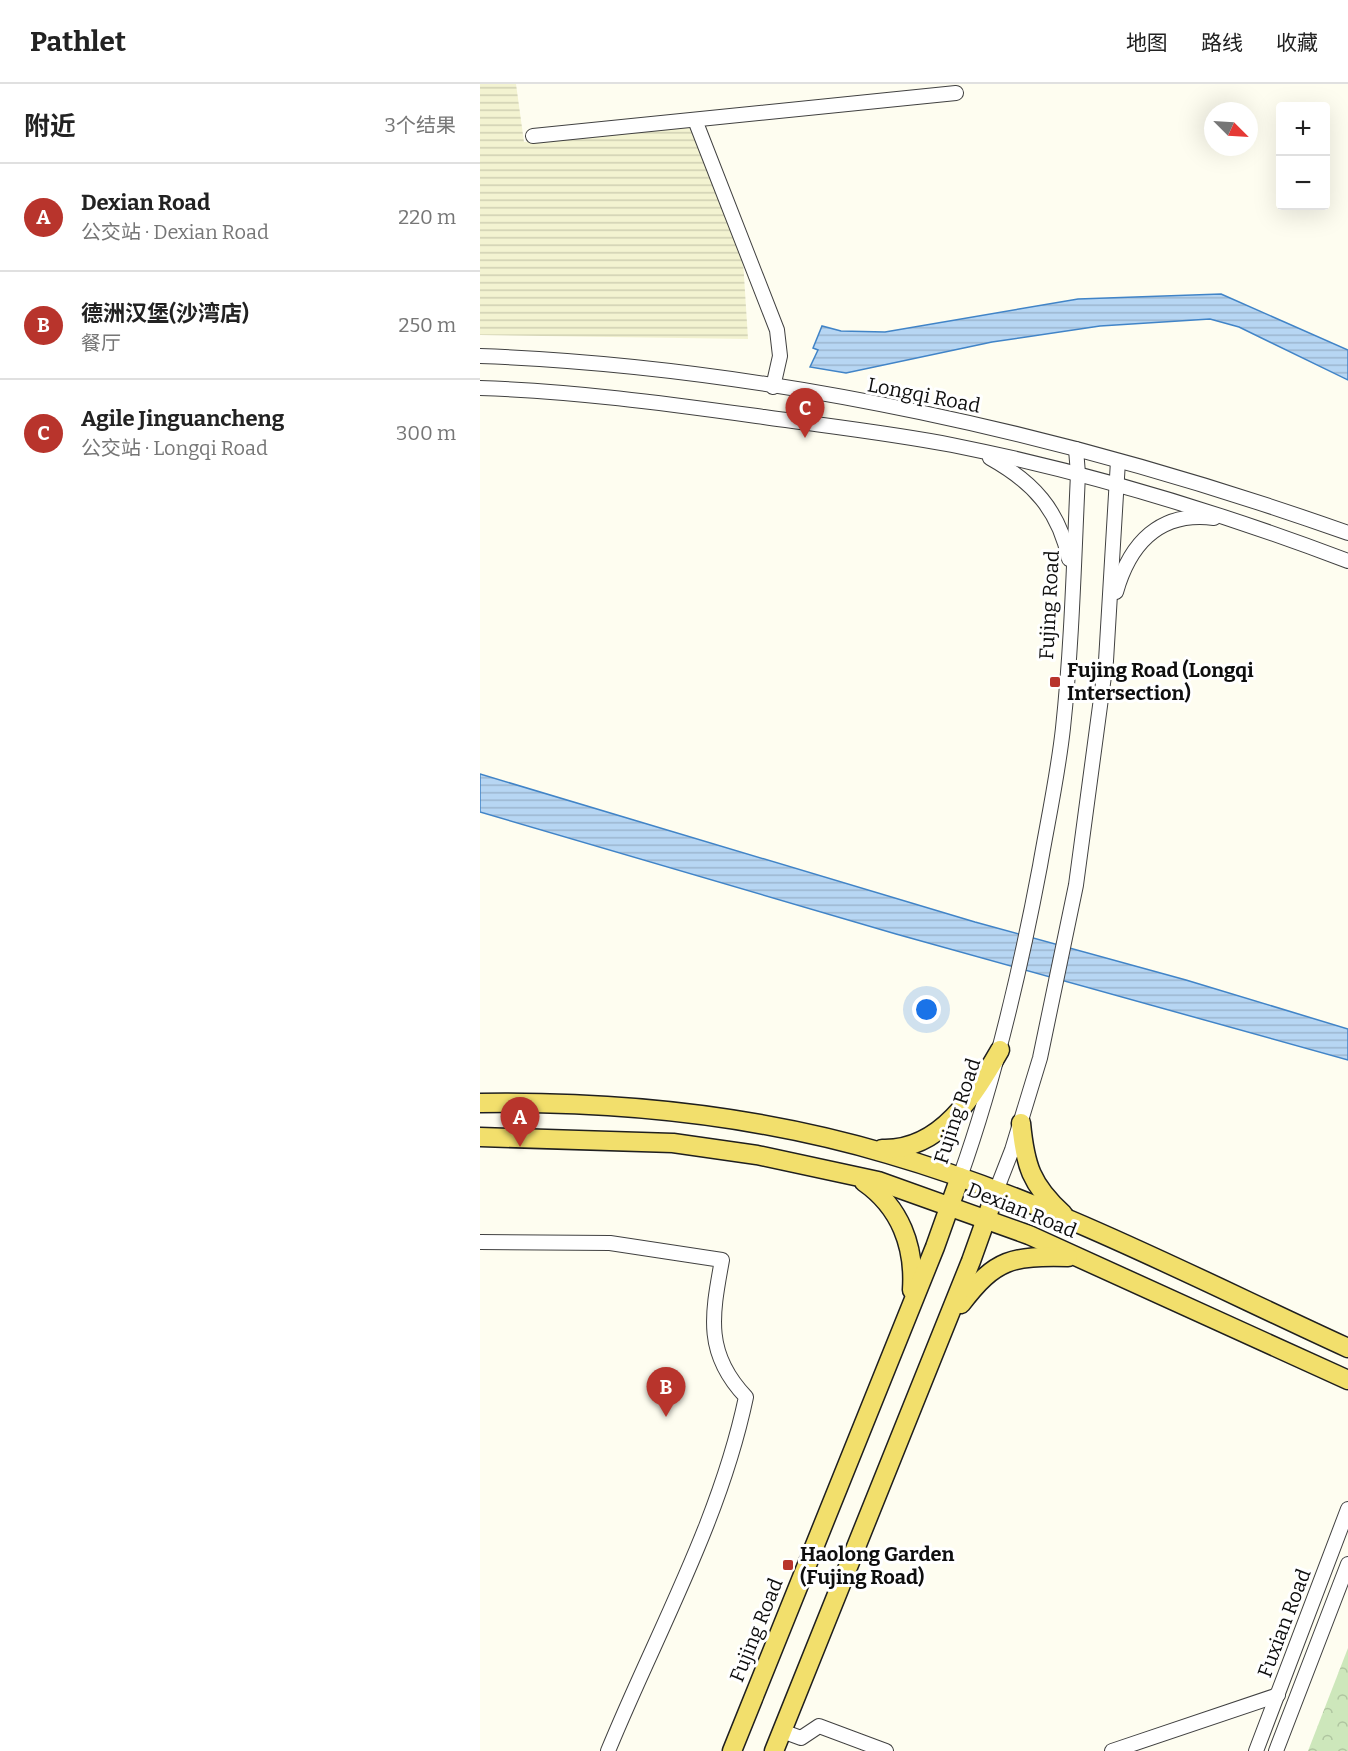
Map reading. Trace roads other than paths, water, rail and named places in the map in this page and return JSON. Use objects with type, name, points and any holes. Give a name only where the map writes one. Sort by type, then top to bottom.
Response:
[{"type":"main road","points":[[871,1149],[896,1150],[930,1137],[946,1126],[968,1102],[1000,1050]]},
{"type":"main road","name":"Dexian Road","points":[[480,1103],[677,1111],[762,1124],[871,1149],[960,1177],[1074,1223],[1344,1345]]},
{"type":"main road","points":[[1021,1123],[1025,1160],[1030,1174],[1051,1203],[1074,1223]]},
{"type":"main road","name":"Dexian Road","points":[[480,1137],[673,1143],[757,1155],[855,1175],[987,1218],[1348,1380]]},
{"type":"main road","points":[[855,1175],[882,1194],[902,1226],[913,1260],[909,1308]]},
{"type":"main road","name":"Fujing Road","points":[[732,1751],[960,1177]]},
{"type":"main road","points":[[774,1751],[996,1191]]},
{"type":"main road","points":[[945,1324],[975,1286],[998,1266],[1023,1257],[1077,1257]]},
{"type":"main road","points":[[1323,1368],[1348,1393]]},
{"type":"street","points":[[533,136],[956,93]]},
{"type":"street","points":[[695,120],[777,330],[780,357],[773,387]]},
{"type":"street","name":"Longqi Road","points":[[480,356],[615,365],[773,387],[938,417],[1118,460],[1217,489],[1348,533]]},
{"type":"street","points":[[480,388],[662,402],[891,434],[975,450],[1078,474],[1237,521],[1348,561]]},
{"type":"street","name":"Fujing Road","points":[[960,1177],[1000,1050],[1028,931],[1063,730],[1078,474],[1076,449]]},
{"type":"street","points":[[975,450],[1012,471],[1038,494],[1060,528],[1073,580]]},
{"type":"street","points":[[996,1191],[1021,1123],[1040,1058],[1066,941],[1098,732],[1108,629],[1118,460]]},
{"type":"street","points":[[1108,629],[1120,576],[1140,542],[1177,520],[1203,517],[1237,521]]},
{"type":"street","points":[[480,1242],[610,1243],[722,1260],[713,1315],[716,1347],[729,1379],[746,1396],[736,1445],[655,1649],[633,1690],[608,1751]]},
{"type":"street","name":"Fuxian Road","points":[[1257,1751],[1348,1509]]},
{"type":"street","name":"Fuxian Road","points":[[1276,1751],[1348,1564]]},
{"type":"street","points":[[1112,1751],[1278,1695]]},
{"type":"street","points":[[782,1731],[801,1738],[819,1726],[886,1751]]},
{"type":"water","points":[[1221,294],[1348,350],[1348,380],[1239,327],[1210,319],[1100,326],[992,342],[846,373],[810,367],[818,350],[813,348],[822,326],[841,331],[885,332],[1078,299]]},
{"type":"water","points":[[480,774],[975,922],[1186,980],[1348,1029],[1348,1060],[896,934],[480,812]]},
{"type":"place","name":"Agile Jinguancheng","points":[[805,438]]},
{"type":"place","name":"Fujing Road (Longqi Intersection)","points":[[1055,682]]},
{"type":"place","name":"Dexian Road","points":[[520,1147]]},
{"type":"place","name":"德洲汉堡(沙湾店)","points":[[666,1417]]},
{"type":"place","name":"Haolong Garden (Fujing Road)","points":[[788,1565]]}]
